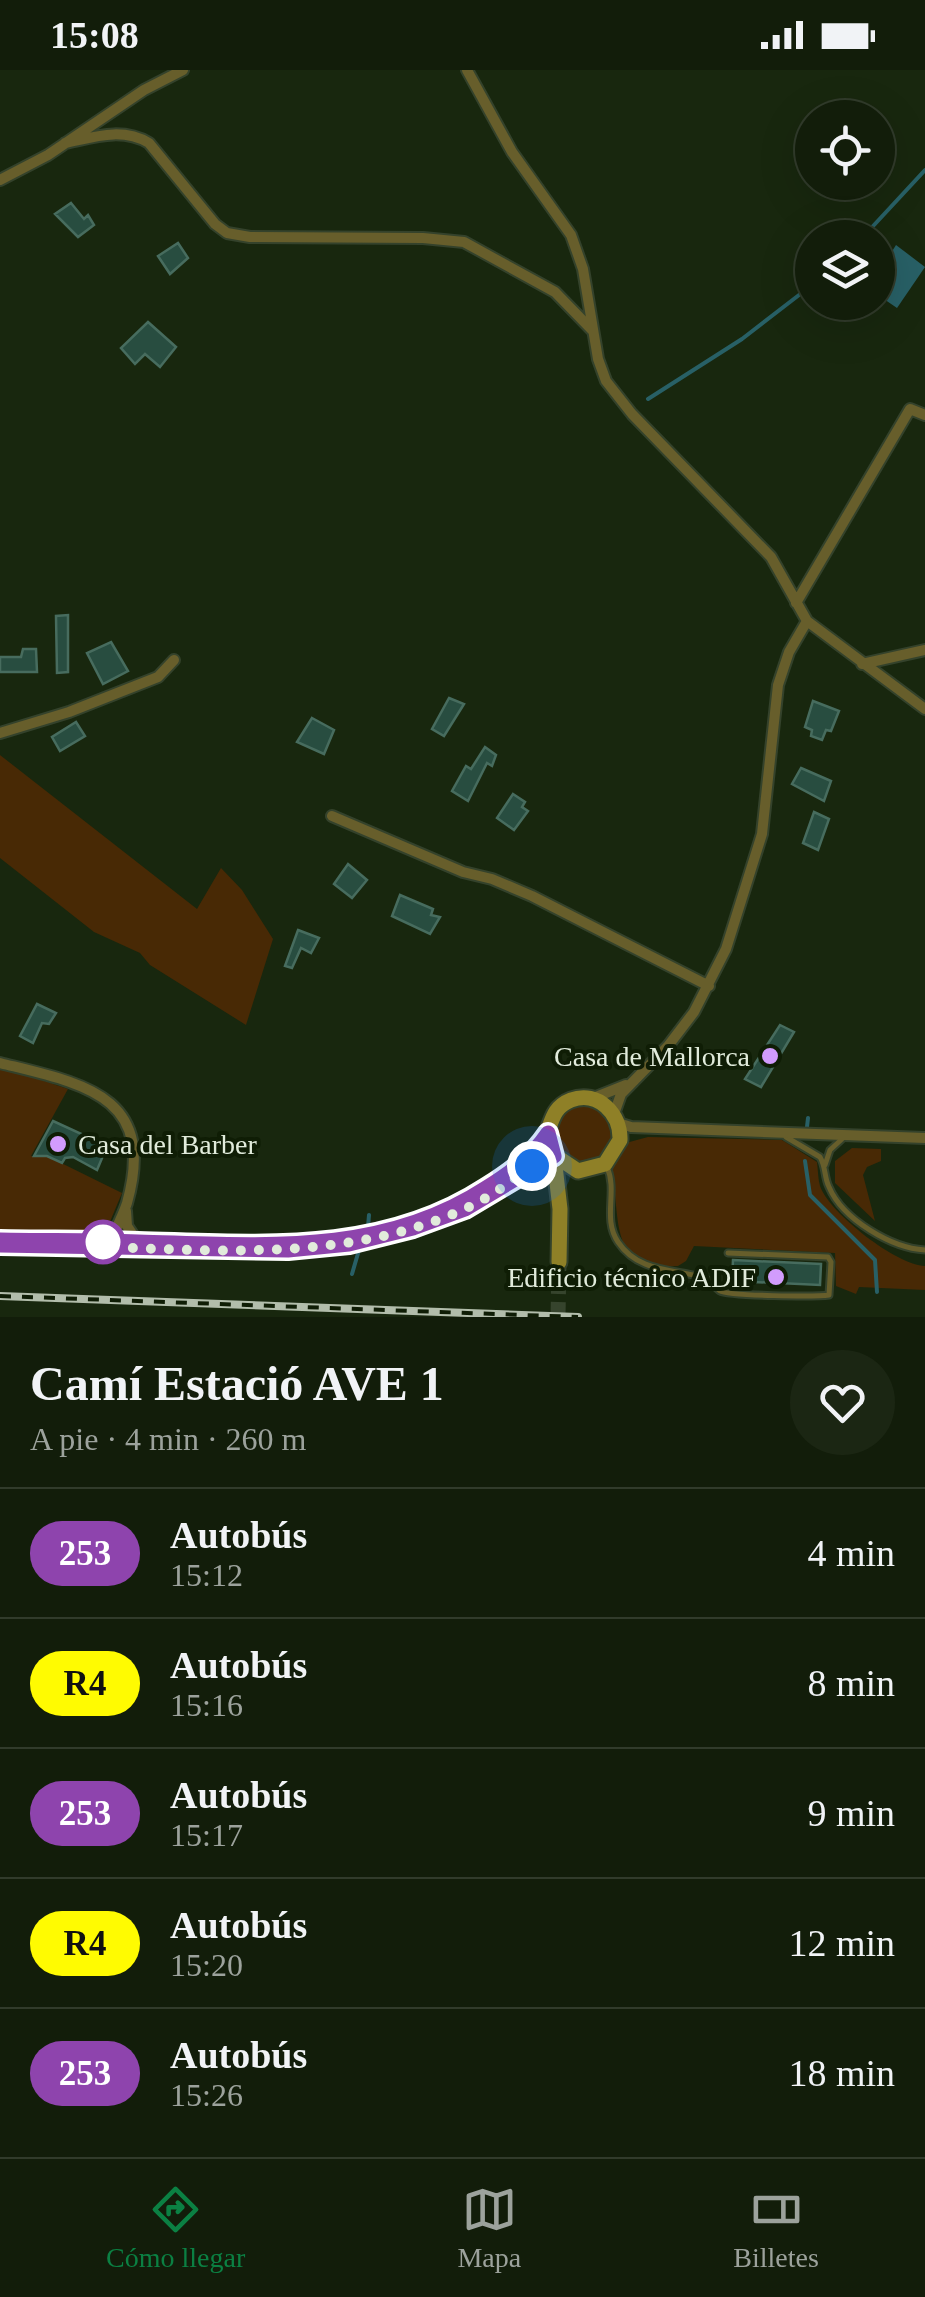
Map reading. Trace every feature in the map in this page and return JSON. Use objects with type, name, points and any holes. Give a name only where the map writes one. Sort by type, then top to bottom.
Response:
[{"type":"street","points":[[0,180],[183,70]]},
{"type":"street","points":[[467,70],[512,152],[571,235],[583,269],[598,360],[606,381],[632,414],[772,557],[807,621],[925,709]]},
{"type":"street","points":[[66,143],[115,133],[136,136],[149,144],[215,224],[228,233],[464,242],[555,292],[581,314],[596,336]]},
{"type":"street","points":[[796,603],[910,409],[925,415]]},
{"type":"street","points":[[620,1140],[617,1099],[680,1032],[709,986],[726,948],[762,834],[778,685],[789,652],[807,621]]},
{"type":"street","points":[[862,664],[925,650]]},
{"type":"street","points":[[0,733],[158,678],[174,660]]},
{"type":"street","points":[[332,816],[463,872],[532,896],[709,986]]},
{"type":"street","points":[[0,1064],[78,1086],[123,1113],[132,1146],[127,1226],[137,1242]]},
{"type":"street","points":[[559,1262],[560,1210],[548,1133],[550,1119],[563,1104],[631,1082]]},
{"type":"street","points":[[590,1098],[616,1119],[649,1126],[925,1138]]},
{"type":"street","points":[[560,1210],[564,1189],[578,1170],[605,1164],[620,1140],[649,1126]]},
{"type":"street","points":[[110,1244],[308,1245],[384,1232],[468,1200],[514,1170],[548,1133]]},
{"type":"street","points":[[554,1156],[578,1170]]},
{"type":"street","points":[[0,1243],[288,1250],[376,1239],[465,1209],[554,1156]]},
{"type":"street","points":[[110,1244],[126,1205]]},
{"type":"lane","points":[[779,1133],[812,1150],[825,1165],[829,1188],[846,1209],[892,1244],[925,1250]]},
{"type":"lane","points":[[825,1165],[836,1143],[850,1136]]},
{"type":"lane","points":[[605,1164],[614,1186],[609,1218],[612,1231],[619,1244],[644,1264],[676,1275],[704,1278],[721,1292],[830,1295],[830,1258],[728,1253]]},
{"type":"shaded area","points":[[0,755],[197,909],[221,868],[242,890],[273,939],[246,1025],[150,965],[140,953],[94,932],[0,858]]},
{"type":"shaded area","points":[[0,1066],[68,1089],[31,1156],[47,1156],[122,1193],[104,1236],[0,1235]]},
{"type":"shaded area","points":[[580,1101],[607,1111],[615,1147],[587,1168],[553,1148],[552,1141],[558,1119],[571,1103]]},
{"type":"shaded area","points":[[648,1137],[782,1140],[817,1162],[820,1186],[850,1223],[882,1248],[925,1266],[925,1290],[859,1287],[856,1294],[836,1286],[835,1253],[694,1246],[686,1261],[678,1266],[653,1265],[636,1258],[620,1233],[608,1165],[622,1144]]},
{"type":"shaded area","points":[[852,1148],[881,1149],[881,1161],[867,1167],[863,1175],[875,1221],[835,1183],[835,1161]]},
{"type":"water","points":[[895,247],[925,267],[897,308],[895,307]]},
{"type":"building","points":[[71,203],[84,219],[88,215],[94,225],[78,237],[55,214]]},
{"type":"building","points":[[178,243],[188,258],[170,274],[158,256]]},
{"type":"building","points":[[148,322],[176,347],[160,367],[145,354],[135,364],[121,348]]},
{"type":"building","points":[[68,615],[68,672],[57,673],[56,616]]},
{"type":"building","points":[[111,642],[128,671],[103,684],[87,653]]},
{"type":"building","points":[[23,649],[36,649],[37,672],[0,672],[0,657],[21,657]]},
{"type":"building","points":[[449,698],[464,704],[444,736],[432,729]]},
{"type":"building","points":[[813,701],[839,711],[831,731],[826,730],[822,740],[811,736],[812,730],[805,727]]},
{"type":"building","points":[[312,718],[334,730],[324,754],[297,742]]},
{"type":"building","points":[[76,722],[85,736],[60,751],[52,737]]},
{"type":"building","points":[[485,747],[496,755],[492,766],[487,763],[468,801],[452,791],[466,766],[471,769]]},
{"type":"building","points":[[801,768],[831,781],[824,801],[792,784]]},
{"type":"building","points":[[513,794],[525,802],[522,807],[528,811],[514,830],[497,818]]},
{"type":"building","points":[[814,812],[829,819],[818,850],[803,843]]},
{"type":"building","points":[[348,864],[367,880],[352,898],[334,884]]},
{"type":"building","points":[[400,895],[433,909],[431,915],[440,917],[430,934],[392,916]]},
{"type":"building","points":[[298,930],[319,938],[311,953],[301,948],[292,968],[285,966]]},
{"type":"building","points":[[37,1004],[56,1013],[49,1024],[42,1023],[33,1043],[20,1036]]},
{"type":"building","name":"Casa de Mallorca","points":[[780,1025],[794,1032],[761,1087],[745,1079]]},
{"type":"building","name":"Casa del Barber","points":[[53,1121],[99,1142],[96,1148],[105,1151],[97,1170],[73,1157],[62,1163],[47,1156],[34,1156]]},
{"type":"building","name":"Edificio técnico ADIF","points":[[733,1260],[821,1264],[820,1285],[732,1281]]},
{"type":"waterway","points":[[879,220],[925,170]]},
{"type":"waterway","points":[[648,399],[742,339],[795,298]]},
{"type":"waterway","points":[[807,1127],[808,1118]]},
{"type":"waterway","points":[[805,1161],[810,1195],[875,1260],[877,1292]]},
{"type":"waterway","points":[[368,1227],[369,1215]]},
{"type":"waterway","points":[[352,1274],[359,1250]]},
{"type":"tunnel","points":[[558,1317],[559,1262]]},
{"type":"railway","points":[[0,1296],[578,1317]]},
{"type":"bus line","name":"253","points":[[0,1240],[264,1246],[344,1240],[421,1221],[468,1200],[514,1170],[548,1133],[554,1156],[465,1209],[413,1228],[349,1244],[288,1250],[0,1245]]},
{"type":"place","name":"Casa de Mallorca","points":[[770,1056]]},
{"type":"place","name":"Casa del Barber","points":[[58,1144]]},
{"type":"place","name":"Edificio técnico ADIF","points":[[776,1277]]},
{"type":"route","points":[[103,1242],[102,1247],[263,1250],[349,1244],[413,1228],[465,1209],[532,1166]]}]
